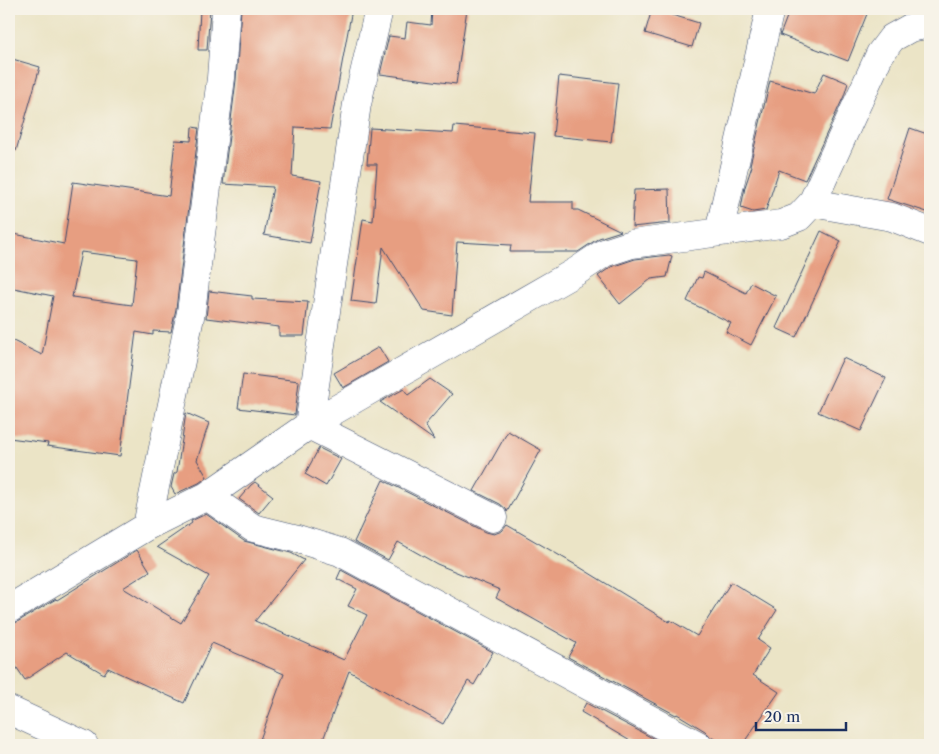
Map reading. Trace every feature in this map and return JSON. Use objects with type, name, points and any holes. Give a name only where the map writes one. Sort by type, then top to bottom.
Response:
[{"type":"street","points":[[147,526],[191,312],[221,78],[226,9]]},
{"type":"street","points":[[309,426],[357,104],[379,9]]},
{"type":"street","points":[[719,232],[770,9]]},
{"type":"street","points":[[9,609],[147,526],[207,496],[309,426],[577,271],[604,253],[632,244],[781,224],[799,217],[812,203],[880,54],[892,38],[910,28],[930,24]]},
{"type":"street","points":[[812,203],[892,217],[930,232]]},
{"type":"street","points":[[309,426],[492,518]]},
{"type":"street","points":[[207,496],[254,528],[340,552],[698,745]]},
{"type":"street","points":[[9,710],[84,745]]},
{"type":"building","points":[[200,9],[210,9],[207,50],[198,50]]},
{"type":"building","points":[[241,9],[352,9],[330,129],[295,127],[292,176],[321,181],[310,243],[264,235],[273,187],[223,184],[236,80]]},
{"type":"building","points":[[432,9],[467,9],[456,84],[380,74],[389,36],[405,38],[407,22],[431,25]]},
{"type":"building","points":[[652,9],[699,23],[692,47],[645,33]]},
{"type":"building","points":[[790,9],[869,9],[848,61],[780,35]]},
{"type":"building","points":[[9,58],[40,67],[16,151],[9,150]]},
{"type":"building","points":[[824,73],[848,83],[844,96],[805,180],[779,170],[766,210],[753,212],[741,208],[770,81],[814,94]]},
{"type":"building","points":[[559,76],[618,83],[611,142],[553,136]]},
{"type":"building","points":[[454,126],[535,133],[528,202],[573,202],[573,210],[578,210],[621,231],[599,238],[578,252],[510,252],[511,245],[457,242],[452,315],[424,311],[383,247],[376,304],[351,301],[363,219],[373,221],[377,164],[367,164],[370,128],[453,133]]},
{"type":"building","points":[[192,127],[199,128],[176,309],[171,332],[153,331],[153,335],[136,332],[120,456],[47,446],[48,443],[9,438],[9,339],[42,355],[53,296],[9,287],[9,233],[64,244],[73,182],[169,196],[175,140],[191,141]],"holes":[[[81,252],[137,259],[132,305],[72,297]]]},
{"type":"building","points":[[910,128],[930,135],[930,213],[887,199]]},
{"type":"building","points":[[669,189],[670,223],[632,227],[634,190]]},
{"type":"building","points":[[821,231],[841,241],[796,337],[776,328]]},
{"type":"building","points":[[672,256],[667,277],[651,279],[620,304],[598,276],[611,267],[635,259]]},
{"type":"building","points":[[704,272],[746,293],[751,283],[776,296],[751,345],[726,332],[731,323],[687,301],[698,277],[702,278]]},
{"type":"building","points":[[209,291],[252,296],[252,299],[308,302],[304,336],[279,336],[279,327],[206,318]]},
{"type":"building","points":[[379,347],[388,362],[343,388],[334,373]]},
{"type":"building","points":[[843,358],[886,378],[861,431],[818,412]]},
{"type":"building","points":[[243,374],[299,381],[295,415],[238,408]]},
{"type":"building","points":[[430,379],[452,394],[425,425],[434,440],[380,402],[404,389],[408,395]]},
{"type":"building","points":[[186,413],[209,423],[197,460],[207,477],[199,483],[175,494],[171,487],[174,474],[177,472]]},
{"type":"building","points":[[508,431],[541,450],[507,512],[500,504],[474,491]]},
{"type":"building","points":[[319,448],[341,459],[326,486],[305,474]]},
{"type":"building","points":[[383,480],[486,532],[494,534],[502,531],[507,525],[669,622],[670,620],[697,636],[731,582],[777,610],[758,640],[770,648],[753,675],[779,692],[742,745],[724,745],[677,714],[568,657],[576,643],[496,598],[500,590],[437,564],[398,542],[388,560],[354,542]]},
{"type":"building","points":[[255,482],[273,496],[259,513],[239,499]]},
{"type":"building","points":[[206,514],[244,541],[291,553],[304,560],[255,621],[344,660],[367,615],[348,606],[357,589],[337,579],[341,570],[493,652],[474,685],[468,681],[443,724],[349,671],[321,745],[258,745],[284,674],[212,643],[184,703],[108,668],[104,674],[67,652],[25,680],[9,656],[9,625],[57,600],[137,550],[150,571],[123,588],[181,623],[209,576],[157,547],[192,523],[191,521]]},
{"type":"building","points":[[586,703],[660,742],[658,745],[637,745],[581,712]]}]
